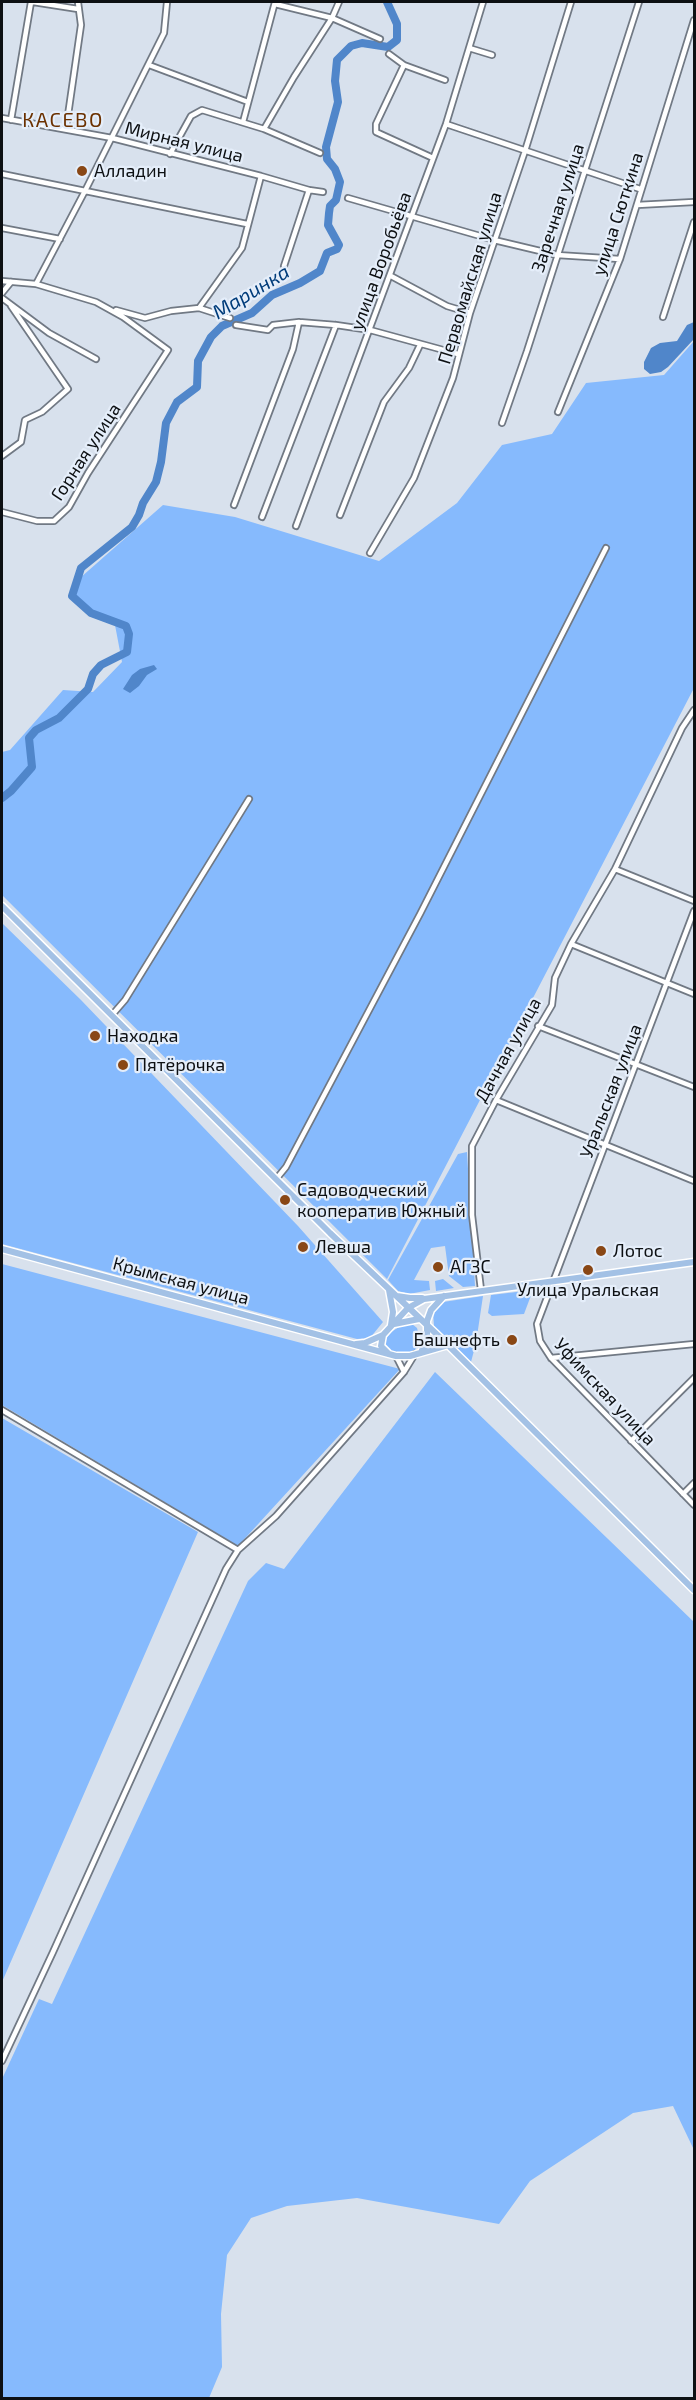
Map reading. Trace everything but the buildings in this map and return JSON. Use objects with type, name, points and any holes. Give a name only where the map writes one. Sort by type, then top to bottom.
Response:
[{"type":"main road","points":[[2,906],[694,1590]]},
{"type":"main road","name":"Крымская улица","points":[[2,1249],[393,1355]]},
{"type":"main road","points":[[389,1290],[398,1297],[410,1299],[434,1297],[694,1262]]},
{"type":"main road","points":[[389,1290],[393,1312],[391,1326]]},
{"type":"main road","points":[[418,1353],[426,1345],[430,1310],[444,1295]]},
{"type":"main road","points":[[352,1344],[365,1343],[383,1335],[408,1308],[434,1297]]},
{"type":"main road","points":[[391,1326],[400,1321],[419,1318]]},
{"type":"main road","points":[[383,1335],[381,1346],[393,1355],[402,1357],[448,1345]]},
{"type":"street","points":[[10,120],[32,2],[78,9]]},
{"type":"street","points":[[66,129],[81,26],[78,2]]},
{"type":"street","points":[[36,284],[164,33],[167,2]]},
{"type":"street","points":[[264,129],[332,18],[339,2]]},
{"type":"street","name":"улица Воробьёва","points":[[296,526],[413,217],[446,124],[483,2]]},
{"type":"street","name":"Первомайская улица","points":[[370,553],[414,478],[453,378],[471,313],[525,151],[571,2]]},
{"type":"street","name":"Заречная улица","points":[[502,423],[639,2]]},
{"type":"street","points":[[243,122],[275,3],[332,18],[380,39]]},
{"type":"street","name":"улица Сюткина","points":[[558,412],[620,259],[694,20]]},
{"type":"street","points":[[468,48],[492,55]]},
{"type":"street","points":[[389,54],[404,65],[446,80]]},
{"type":"street","points":[[149,64],[248,102]]},
{"type":"street","points":[[404,65],[376,124],[376,132],[433,158]]},
{"type":"street","points":[[170,154],[191,116],[202,110],[264,129],[320,153]]},
{"type":"street","name":"Мирная улица","points":[[2,118],[112,138],[323,192]]},
{"type":"street","points":[[446,124],[640,189]]},
{"type":"street","points":[[2,174],[86,189],[247,224]]},
{"type":"street","points":[[199,308],[242,248],[261,176]]},
{"type":"street","points":[[284,266],[309,190]]},
{"type":"street","points":[[348,198],[494,240],[557,255],[620,259]]},
{"type":"street","points":[[637,205],[694,202]]},
{"type":"street","points":[[663,317],[694,222]]},
{"type":"street","points":[[2,228],[60,239]]},
{"type":"street","points":[[391,276],[447,306],[471,313]]},
{"type":"street","points":[[2,281],[36,284],[96,302],[124,314],[145,318],[171,311],[199,308],[230,318]]},
{"type":"street","points":[[2,293],[11,282]]},
{"type":"street","points":[[2,298],[49,333],[96,359]]},
{"type":"street","name":"Горная улица","points":[[2,512],[38,521],[54,521],[69,507],[88,473],[168,350],[123,317],[96,302]]},
{"type":"street","points":[[2,456],[21,442],[25,420],[42,411],[68,389],[11,306]]},
{"type":"street","points":[[236,325],[268,330],[273,325],[299,322],[370,330],[459,354]]},
{"type":"street","points":[[234,505],[294,349],[299,322]]},
{"type":"street","points":[[262,518],[336,326]]},
{"type":"street","points":[[340,515],[384,402],[409,368],[420,345]]},
{"type":"street","points":[[277,1179],[286,1167],[420,914],[606,548]]},
{"type":"street","name":"Дачная улица","points":[[481,1290],[472,1215],[472,1146],[538,1026],[552,1005],[555,978],[571,944],[615,869],[682,728],[694,710]]},
{"type":"street","points":[[112,1015],[125,1000],[249,799]]},
{"type":"street","points":[[615,869],[694,901]]},
{"type":"street","name":"Уральская улица","points":[[552,1282],[694,911]]},
{"type":"street","points":[[571,944],[694,994]]},
{"type":"street","points":[[538,1026],[694,1087]]},
{"type":"street","points":[[496,1101],[694,1181]]},
{"type":"street","name":"Уфимская улица","points":[[552,1282],[537,1324],[540,1341],[551,1358],[694,1505]]},
{"type":"street","points":[[551,1358],[694,1344]]},
{"type":"street","points":[[2,2061],[226,1569],[238,1550],[276,1516],[404,1372],[418,1353]]},
{"type":"street","points":[[393,1355],[404,1372]]},
{"type":"street","points":[[631,1442],[694,1378]]},
{"type":"street","points":[[2,1410],[238,1550]]},
{"type":"street","points":[[683,1494],[694,1483]]},
{"type":"shaded area","points":[[694,322],[694,339],[668,367],[661,372],[650,374],[644,369],[644,362],[651,348],[660,343],[677,341],[687,325]]},
{"type":"shaded area","points":[[694,341],[694,688],[387,1279],[2,895],[2,752],[10,750],[63,690],[93,692],[122,662],[115,625],[89,616],[78,604],[72,585],[163,505],[235,517],[379,561],[457,503],[502,445],[552,434],[586,383],[664,375]]},
{"type":"shaded area","points":[[154,665],[157,669],[147,675],[130,693],[123,689],[132,675],[140,669]]},
{"type":"shaded area","points":[[2,923],[81,1000],[298,1226],[383,1322],[370,1338],[357,1339],[2,1244]]},
{"type":"shaded area","points":[[467,1152],[475,1286],[463,1287],[449,1276],[445,1246],[431,1248],[414,1280],[429,1281],[430,1290],[409,1294],[398,1291],[388,1280],[458,1154]]},
{"type":"shaded area","points":[[2,1264],[400,1369],[238,1546],[2,1405]]},
{"type":"shaded area","points":[[443,1279],[454,1288],[436,1291],[435,1281]]},
{"type":"shaded area","points":[[533,1290],[524,1314],[492,1316],[488,1313],[491,1295]]},
{"type":"shaded area","points":[[483,1296],[471,1362],[434,1326],[433,1312],[443,1302]]},
{"type":"shaded area","points":[[404,1324],[412,1324],[417,1328],[421,1342],[414,1351],[405,1355],[393,1354],[384,1346],[386,1339],[391,1332]]},
{"type":"shaded area","points":[[435,1372],[694,1622],[694,2150],[673,2106],[633,2113],[530,2181],[499,2224],[357,2198],[287,2206],[251,2218],[227,2255],[221,2314],[222,2367],[209,2398],[2,2398],[2,2079],[39,1999],[52,2004],[248,1581],[266,1563],[284,1569]]},
{"type":"shaded area","points":[[2,1418],[198,1532],[2,1982]]},
{"type":"waterway","name":"Маринка","points":[[2,798],[32,767],[29,738],[36,730],[59,718],[88,689],[93,674],[101,665],[127,652],[129,634],[126,626],[91,613],[72,596],[81,568],[132,527],[139,515],[143,503],[156,482],[166,423],[177,402],[197,387],[198,361],[211,337],[222,326],[252,313],[272,295],[320,271],[327,253],[337,249],[339,245],[328,225],[330,206],[336,200],[340,182],[335,169],[327,159],[326,147],[338,102],[335,81],[337,60],[351,46],[362,43],[388,47],[397,40],[397,24],[387,2]]},
{"type":"place","name":"Алладин","points":[[82,171]]},
{"type":"place","name":"Находка","points":[[95,1036]]},
{"type":"place","name":"Пятёрочка","points":[[123,1065]]},
{"type":"place","name":"Садоводческий кооператив Южный","points":[[285,1200]]},
{"type":"place","name":"Левша","points":[[303,1247]]},
{"type":"place","name":"Лотос","points":[[601,1251]]},
{"type":"place","name":"АГЗС","points":[[438,1267]]},
{"type":"place","name":"Улица Уральская","points":[[588,1270]]},
{"type":"place","name":"Башнефть","points":[[512,1340]]},
{"type":"district","name":"КАСЕВО","points":[[63,120]]}]
